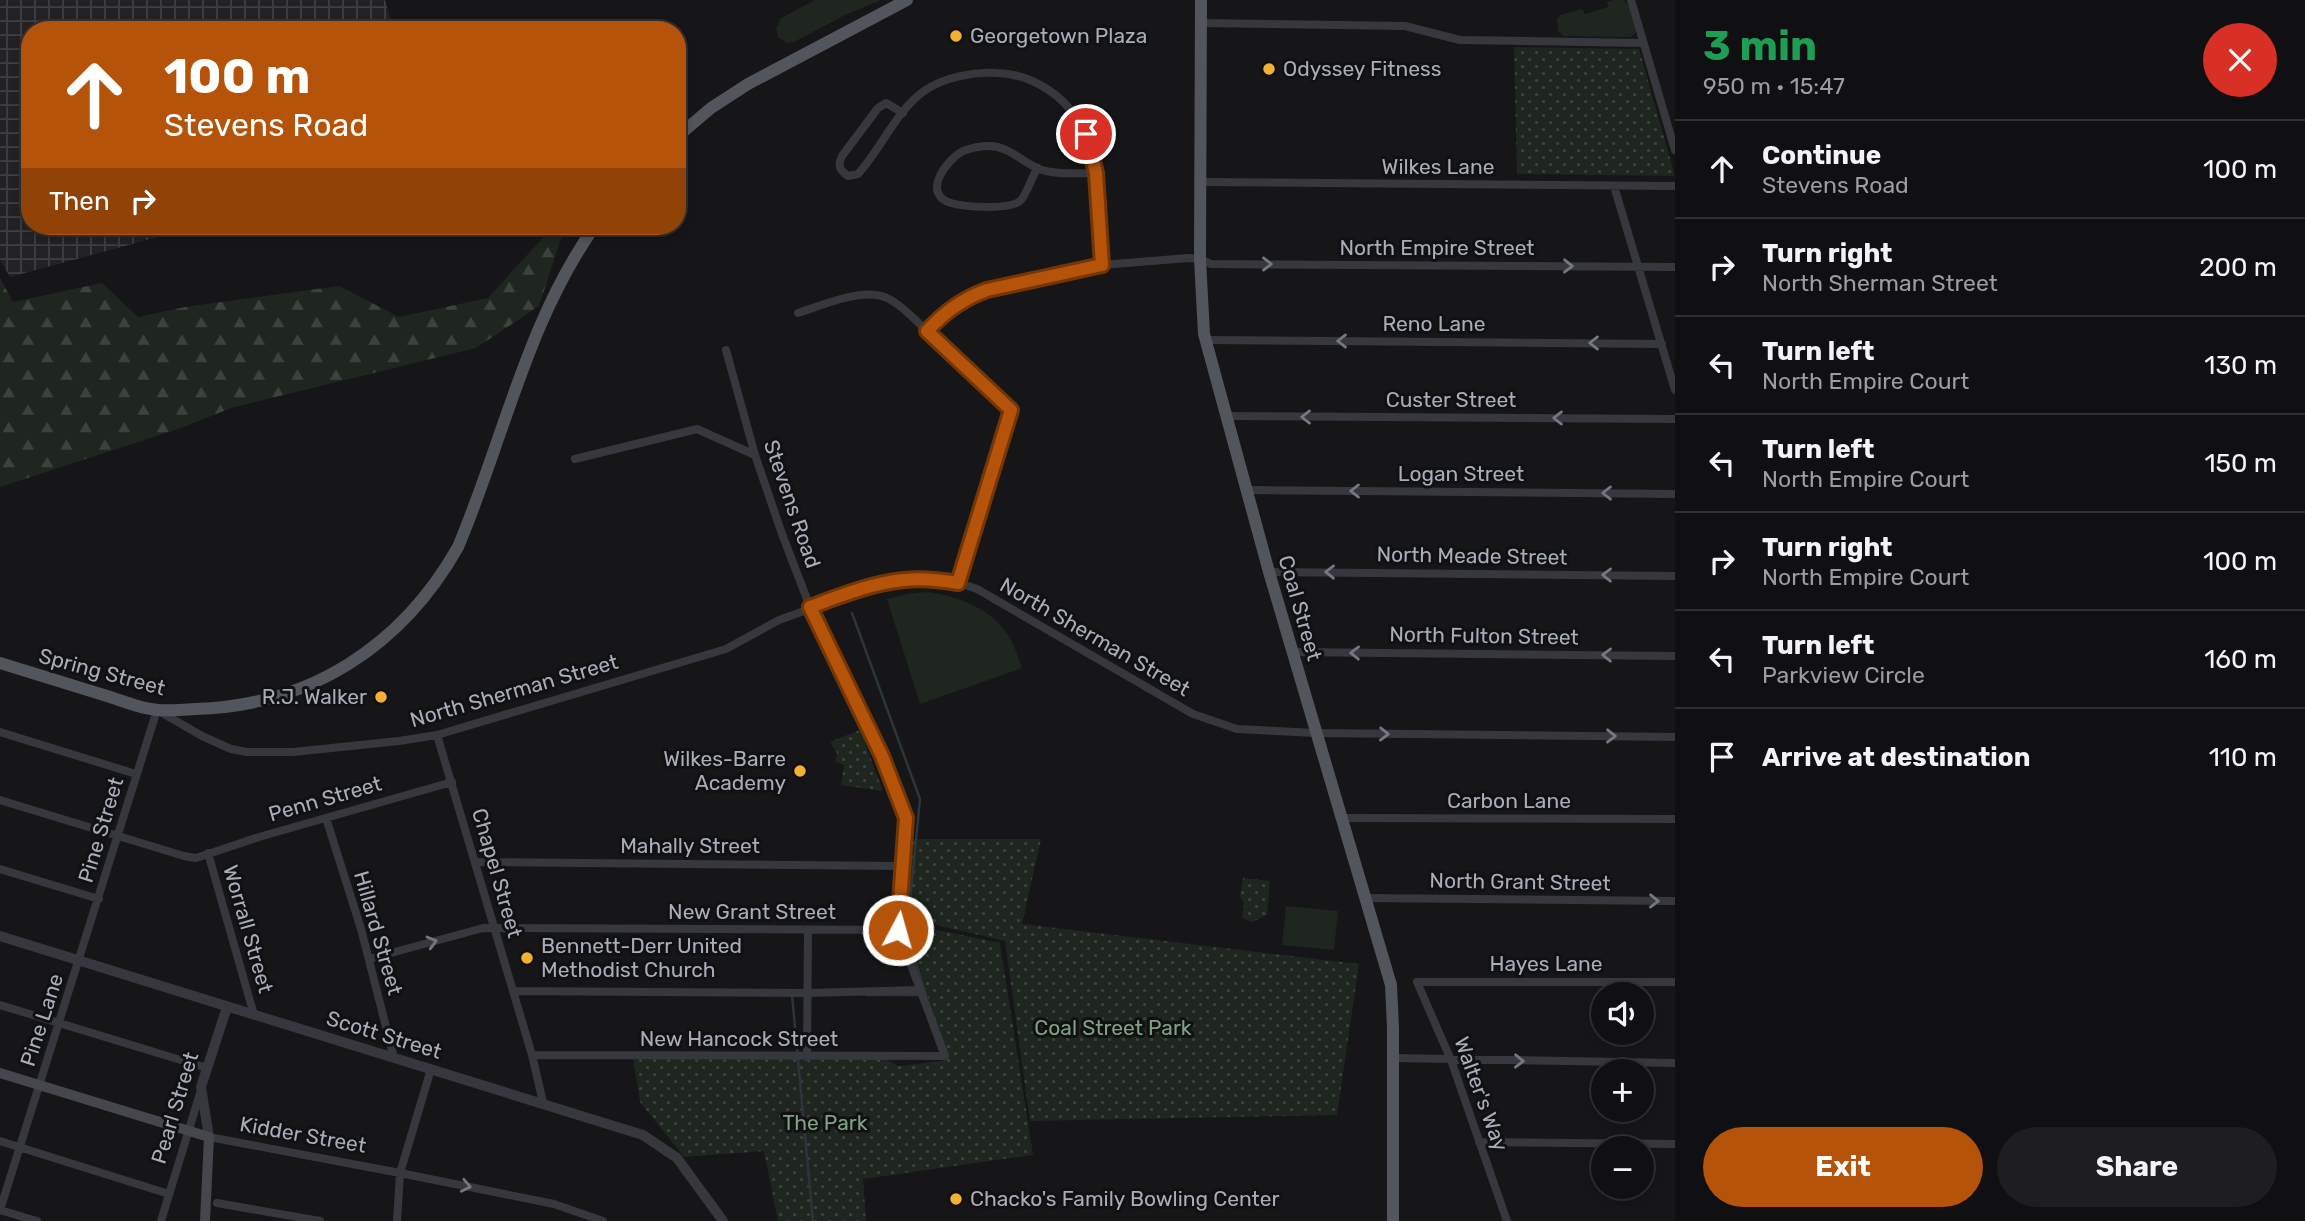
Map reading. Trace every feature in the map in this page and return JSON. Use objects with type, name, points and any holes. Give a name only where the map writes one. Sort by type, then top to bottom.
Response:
[{"type":"main road","points":[[686,129],[711,108],[748,84],[906,0]]},
{"type":"main road","name":"Coal Street","points":[[1201,0],[1200,259],[1206,340],[1269,572],[1391,985],[1393,1221]]},
{"type":"main road","name":"Spring Street","points":[[0,663],[157,710],[213,709],[260,701],[312,684],[368,652],[392,634],[413,612],[444,571],[458,547],[522,373],[553,298],[588,235]]},
{"type":"main road","name":"Kidder Street","points":[[0,1073],[209,1137]]},
{"type":"main road","points":[[205,1221],[209,1137]]},
{"type":"street","points":[[1631,0],[1675,150]]},
{"type":"street","points":[[1201,23],[1405,26],[1460,40],[1643,43]]},
{"type":"street","points":[[903,113],[886,103],[878,107],[842,156],[839,166],[841,170],[848,176],[858,174],[903,113],[924,91],[943,81],[959,76],[1010,73],[1027,78],[1054,93],[1079,121],[1088,142],[1096,173],[1102,265]]},
{"type":"street","points":[[1038,168],[1020,201],[1013,205],[997,207],[953,204],[940,196],[936,182],[951,160],[965,150],[992,146],[1010,151],[1049,172],[1096,173]]},
{"type":"street","name":"Wilkes Lane","points":[[1200,182],[1675,186]]},
{"type":"street","points":[[1614,186],[1675,390]]},
{"type":"street","name":"North Empire Street","points":[[927,331],[947,311],[969,297],[987,290],[1102,265],[1200,259],[1211,264],[1675,267]]},
{"type":"street","points":[[799,313],[852,297],[870,295],[887,298],[927,331],[1011,410],[958,583]]},
{"type":"street","name":"Reno Lane","points":[[1206,340],[1662,344]]},
{"type":"street","name":"Stevens Road","points":[[726,350],[755,455],[810,607],[882,756],[906,818],[904,866]]},
{"type":"street","name":"Custer Street","points":[[1228,416],[1675,419]]},
{"type":"street","points":[[575,460],[697,429],[755,455]]},
{"type":"street","name":"Logan Street","points":[[1247,490],[1675,494]]},
{"type":"street","name":"North Meade Street","points":[[1269,572],[1675,576]]},
{"type":"street","name":"North Sherman Street","points":[[157,710],[231,749],[263,754],[331,749],[438,735],[726,649],[779,620],[854,592],[902,580],[931,579],[977,589],[1192,714],[1237,729],[1316,733],[1675,737]]},
{"type":"street","name":"North Fulton Street","points":[[1293,652],[1675,656]]},
{"type":"street","name":"Pine Street","points":[[79,960],[157,710]]},
{"type":"street","points":[[0,732],[136,774]]},
{"type":"street","name":"Chapel Street","points":[[438,735],[532,1055],[543,1102]]},
{"type":"street","name":"Penn Street","points":[[0,800],[196,858],[452,782]]},
{"type":"street","name":"Hillard Street","points":[[326,818],[369,960],[394,1058]]},
{"type":"street","name":"Carbon Lane","points":[[1343,818],[1675,818]]},
{"type":"street","name":"Worrall Street","points":[[208,853],[254,1015]]},
{"type":"street","name":"Mahally Street","points":[[476,862],[904,866]]},
{"type":"street","points":[[513,991],[809,993],[919,990],[898,930],[904,866]]},
{"type":"street","points":[[0,869],[99,899]]},
{"type":"street","name":"North Grant Street","points":[[1366,898],[1675,901]]},
{"type":"street","name":"New Grant Street","points":[[369,960],[483,928],[898,930]]},
{"type":"street","points":[[807,1057],[808,930]]},
{"type":"street","name":"Scott Street","points":[[0,936],[643,1135],[677,1158],[723,1221]]},
{"type":"street","name":"Pine Lane","points":[[0,1210],[79,960]]},
{"type":"street","name":"Hayes Lane","points":[[1416,982],[1675,982]]},
{"type":"street","name":"Walter's Way","points":[[1416,982],[1451,1060],[1507,1221]]},
{"type":"street","name":"New Hancock Street","points":[[532,1055],[945,1056],[919,990]]},
{"type":"street","points":[[0,1005],[207,1068]]},
{"type":"street","name":"Pearl Street","points":[[161,1221],[228,1007]]},
{"type":"street","points":[[1393,1058],[1675,1063]]},
{"type":"street","points":[[397,1221],[400,1172],[431,1069]]},
{"type":"street","points":[[201,1087],[209,1137]]},
{"type":"street","name":"Kidder Street","points":[[209,1137],[554,1204],[603,1221]]},
{"type":"street","points":[[0,1141],[169,1194]]},
{"type":"street","points":[[1479,1142],[1675,1144]]},
{"type":"street","points":[[217,1203],[320,1221]]},
{"type":"street","points":[[0,1210],[37,1221]]},
{"type":"shaded area","points":[[0,0],[385,0],[391,21],[21,21],[21,235],[166,235],[10,277],[0,260]]},
{"type":"green space","points":[[815,0],[881,0],[843,16],[794,42],[787,43],[778,37],[776,28],[781,18]]},
{"type":"green space","points":[[1624,0],[1629,6],[1636,32],[1631,37],[1564,36],[1558,31],[1557,19],[1560,15],[1582,9],[1585,14],[1608,7],[1607,2]]},
{"type":"green space","points":[[1514,47],[1639,49],[1675,176],[1517,174]]},
{"type":"green space","points":[[545,235],[562,235],[539,306],[476,348],[231,408],[181,428],[0,487],[0,278],[13,302],[102,283],[138,317],[185,307],[339,286],[399,317],[488,298]]},
{"type":"green space","points":[[926,592],[964,601],[987,613],[1005,631],[1022,668],[920,704],[887,599]]},
{"type":"green space","points":[[860,730],[883,791],[841,785],[844,765],[835,761],[837,753],[830,742]]},
{"type":"green space","name":"Coal Street Park","points":[[911,839],[1041,839],[1022,924],[1359,964],[1337,1115],[1030,1121],[1005,941],[906,918]]},
{"type":"green space","points":[[1243,878],[1270,881],[1267,915],[1252,922],[1242,918],[1244,904],[1240,896]]},
{"type":"green space","points":[[1286,906],[1338,911],[1334,950],[1282,945]]},
{"type":"green space","name":"The Park","points":[[908,924],[1000,943],[1033,1155],[863,1179],[866,1221],[778,1221],[764,1151],[684,1157],[640,1102],[633,1057],[880,1056],[898,1066],[942,1061],[941,1046]]},
{"type":"waterway","points":[[852,613],[920,799],[907,932],[926,995]]},
{"type":"waterway","points":[[793,995],[813,1221]]},
{"type":"waterway","points":[[866,995],[919,995]]},
{"type":"place","name":"Georgetown Plaza","points":[[956,36]]},
{"type":"place","name":"Odyssey Fitness","points":[[1269,69]]},
{"type":"place","name":"R.J. Walker","points":[[381,697]]},
{"type":"place","name":"Wilkes-Barre Academy","points":[[800,771]]},
{"type":"place","name":"Bennett-Derr United Methodist Church","points":[[527,958]]},
{"type":"place","name":"Chacko's Family Bowling Center","points":[[956,1199]]},
{"type":"route","points":[[898,930],[906,818],[882,756],[810,607],[902,580],[931,579],[958,583],[1011,410],[927,331],[947,311],[969,297],[987,290],[1102,265],[1096,173],[1086,134]]}]
